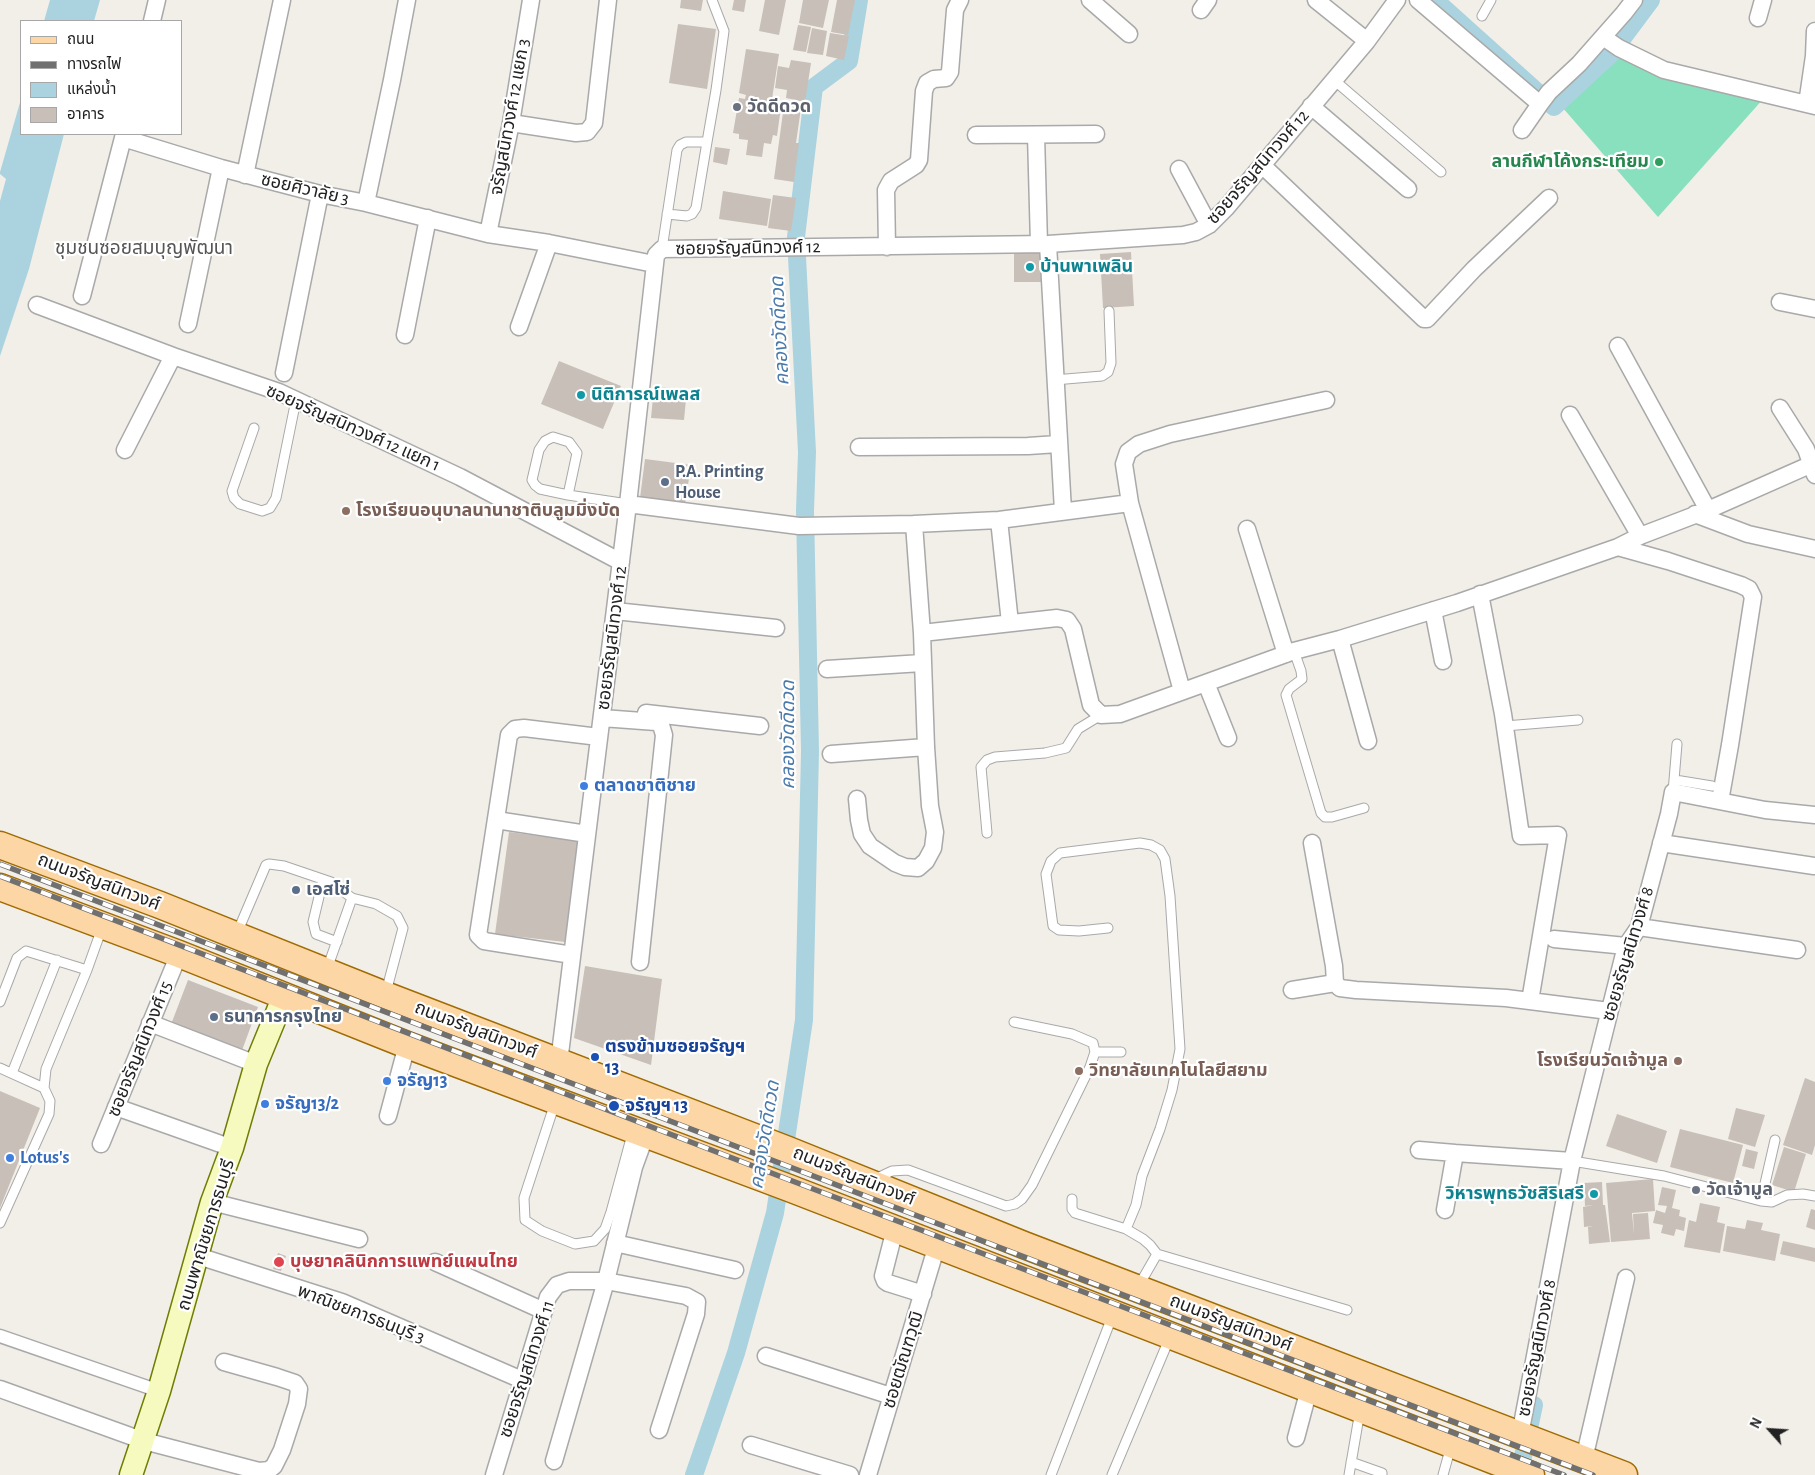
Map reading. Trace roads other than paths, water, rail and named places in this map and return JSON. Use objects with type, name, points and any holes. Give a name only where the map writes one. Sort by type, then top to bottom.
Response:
[{"type":"main road","name":"ถนนจรัญสนิทวงศ์","points":[[0,845],[784,1148],[1024,1245],[1292,1346],[1624,1475]]},
{"type":"main road","name":"ถนนจรัญสนิทวงศ์","points":[[0,887],[179,954],[407,1045],[778,1184],[1170,1337],[1524,1472]]},
{"type":"main road","name":"ถนนพาณิชยการธนบุรี","points":[[131,1475],[159,1392],[212,1202],[232,1148],[256,1064],[284,996]]},
{"type":"main road","points":[[1280,1378],[1292,1346]]},
{"type":"street","points":[[152,20],[157,0]]},
{"type":"street","points":[[245,175],[282,0]]},
{"type":"street","points":[[366,203],[407,0]]},
{"type":"street","name":"จรัญสนิทวงศ์ 12 แยก 3","points":[[488,234],[511,123],[531,0]]},
{"type":"street","points":[[511,123],[576,133],[587,132],[594,123],[608,0]]},
{"type":"street","points":[[887,246],[886,190],[890,181],[919,160],[924,91],[927,83],[934,79],[946,78],[950,72],[952,66],[955,10],[960,0]]},
{"type":"street","points":[[1090,0],[1128,34]]},
{"type":"street","points":[[1316,0],[1367,41]]},
{"type":"street","name":"ซอยจรัญสนิทวงศ์ 12","points":[[559,1062],[600,738],[656,255],[662,249],[1043,244],[1183,235],[1196,232],[1209,225],[1226,208],[1367,41],[1397,0]]},
{"type":"street","points":[[1418,0],[1544,99]]},
{"type":"street","points":[[1522,130],[1544,99],[1578,64],[1611,43],[1624,13],[1634,0]]},
{"type":"street","points":[[1758,18],[1763,0]]},
{"type":"street","points":[[1611,43],[1664,70],[1811,105],[1815,31]]},
{"type":"street","points":[[1311,106],[1408,189]]},
{"type":"street","points":[[976,135],[1096,134]]},
{"type":"street","points":[[1036,135],[1063,511]]},
{"type":"street","points":[[82,296],[124,136]]},
{"type":"street","name":"ซอยศิวาลัย 3","points":[[124,136],[221,168],[320,194],[366,203],[488,234],[548,243],[654,264]]},
{"type":"street","points":[[1262,165],[1419,316],[1427,319],[1474,269],[1548,198]]},
{"type":"street","points":[[188,324],[221,168]]},
{"type":"street","points":[[1179,169],[1209,225]]},
{"type":"street","points":[[284,373],[320,194]]},
{"type":"street","points":[[405,335],[428,218]]},
{"type":"street","points":[[519,326],[548,243]]},
{"type":"street","points":[[1780,302],[1815,309]]},
{"type":"street","name":"ซอยจรัญสนิทวงศ์ 12 แยก 1","points":[[37,305],[173,356],[279,392],[460,477],[621,562]]},
{"type":"street","points":[[1618,346],[1701,512],[1748,534],[1815,549]]},
{"type":"street","points":[[125,450],[173,356]]},
{"type":"street","points":[[1182,691],[1130,503],[1124,464],[1128,452],[1139,444],[1170,434],[1326,400]]},
{"type":"street","points":[[922,633],[1057,618],[1067,620],[1073,629],[1091,705],[1101,715],[1120,714],[1290,652],[1340,639],[1526,580],[1618,547],[1640,536],[1813,470],[1806,449],[1780,408]]},
{"type":"street","points":[[1570,415],[1640,536]]},
{"type":"street","points":[[859,447],[1028,446],[1058,444]]},
{"type":"street","points":[[628,504],[804,526],[999,520],[1130,503]]},
{"type":"street","points":[[999,520],[1010,623]]},
{"type":"street","points":[[857,799],[862,834],[870,846],[905,867],[918,868],[926,861],[933,848],[935,832],[930,806],[922,633],[914,524]]},
{"type":"street","points":[[1247,529],[1290,652]]},
{"type":"street","points":[[1618,547],[1668,560],[1741,584],[1749,589],[1752,597],[1720,801]]},
{"type":"street","points":[[1480,594],[1505,726],[1521,836],[1558,835],[1530,1001]]},
{"type":"street","points":[[1433,610],[1443,661]]},
{"type":"street","points":[[615,611],[776,628]]},
{"type":"street","points":[[1340,639],[1368,741]]},
{"type":"street","points":[[827,669],[922,663]]},
{"type":"street","points":[[1206,683],[1228,738]]},
{"type":"street","points":[[602,713],[760,726]]},
{"type":"street","points":[[602,713],[656,722],[661,725],[664,735],[640,962]]},
{"type":"street","points":[[572,955],[484,941],[478,935],[509,735],[515,729],[524,728],[600,738]]},
{"type":"street","points":[[831,754],[926,747]]},
{"type":"street","points":[[1674,786],[1720,801],[1765,810],[1815,815]]},
{"type":"street","name":"ซอยจรัญสนิทวงศ์ 8","points":[[1525,1437],[1572,1161],[1626,946],[1639,927],[1674,786]]},
{"type":"street","points":[[496,820],[588,834]]},
{"type":"street","points":[[1312,843],[1336,983],[1340,988],[1530,1001],[1609,1011]]},
{"type":"street","points":[[1661,843],[1814,866]]},
{"type":"street","points":[[1639,927],[1797,950]]},
{"type":"street","points":[[1554,940],[1626,946]]},
{"type":"street","name":"ซอยจรัญสนิทวงศ์ 15","points":[[101,1144],[179,954]]},
{"type":"street","points":[[1292,990],[1336,983]]},
{"type":"street","points":[[150,1023],[256,1064]]},
{"type":"street","points":[[388,1116],[407,1045]]},
{"type":"street","points":[[116,1107],[232,1148]]},
{"type":"street","points":[[554,1461],[606,1281],[634,1167],[639,1132]]},
{"type":"street","points":[[1419,1150],[1572,1161]]},
{"type":"street","points":[[1445,1210],[1455,1153]]},
{"type":"street","points":[[212,1202],[358,1239]]},
{"type":"street","points":[[895,1229],[883,1276],[884,1280],[923,1294]]},
{"type":"street","points":[[615,1243],[735,1270]]},
{"type":"street","name":"ซอยฒัณฑวุฒิ","points":[[868,1475],[937,1245]]},
{"type":"street","name":"พาณิชยการธนบุรี 3","points":[[198,1256],[342,1302],[522,1380]]},
{"type":"street","points":[[435,1262],[544,1311]]},
{"type":"street","points":[[1584,1459],[1626,1278]]},
{"type":"street","name":"ซอยจรัญสนิทวงศ์ 11","points":[[494,1475],[548,1297],[557,1285],[569,1281],[606,1281]]},
{"type":"street","points":[[606,1281],[686,1296],[696,1302],[696,1314],[659,1430]]},
{"type":"street","points":[[0,1336],[159,1392]]},
{"type":"street","points":[[766,1356],[891,1396]]},
{"type":"street","points":[[0,1389],[144,1441],[259,1472],[269,1470],[274,1466],[282,1450],[297,1404],[299,1389],[295,1383],[224,1362]]},
{"type":"street","points":[[1296,1438],[1309,1389]]},
{"type":"street","points":[[751,1445],[850,1475]]},
{"type":"lane","points":[[667,214],[687,216],[692,214],[696,208],[724,31],[712,0]]},
{"type":"lane","points":[[1482,16],[1491,0]]},
{"type":"lane","points":[[1334,80],[1441,172]]},
{"type":"lane","points":[[662,249],[677,150],[680,145],[686,142],[707,142]]},
{"type":"lane","points":[[1054,380],[1102,376],[1108,372],[1111,364],[1108,311]]},
{"type":"lane","points":[[254,428],[232,491],[234,498],[240,504],[262,511],[270,508],[276,498],[296,400]]},
{"type":"lane","points":[[568,495],[577,453],[569,442],[553,436],[545,441],[539,450],[532,480],[540,489],[568,495],[628,504]]},
{"type":"lane","points":[[1290,652],[1302,679],[1288,688],[1286,694],[1321,813],[1325,817],[1332,817],[1364,808]]},
{"type":"lane","points":[[987,833],[981,767],[987,760],[995,757],[1045,754],[1066,748],[1078,729],[1101,715]]},
{"type":"lane","points":[[1505,726],[1578,720]]},
{"type":"lane","points":[[1677,744],[1674,786],[1712,786]]},
{"type":"lane","points":[[1108,928],[1079,931],[1059,930],[1053,926],[1046,874],[1051,861],[1060,853],[1140,842],[1160,850],[1165,859],[1170,896],[1180,1049],[1172,1090],[1160,1129],[1142,1176],[1136,1205],[1126,1229]]},
{"type":"lane","points":[[236,936],[266,866],[269,864],[284,866],[331,882],[352,898],[376,904],[397,916],[403,928],[386,995]]},
{"type":"lane","points":[[323,880],[313,922],[316,934],[337,942]]},
{"type":"lane","points":[[326,970],[352,898]]},
{"type":"lane","points":[[0,1223],[48,1114],[50,1105],[44,1088],[46,1069],[87,970],[102,925]]},
{"type":"lane","points":[[0,1002],[17,958],[26,951],[87,970]]},
{"type":"lane","points":[[12,1073],[57,960]]},
{"type":"lane","points":[[868,1182],[892,1171],[908,1170],[1006,1206],[1015,1204],[1022,1199],[1032,1185],[1090,1067],[1095,1052],[1093,1043],[1077,1036],[1014,1022]]},
{"type":"lane","points":[[1095,1052],[1122,1052]]},
{"type":"lane","points":[[0,1068],[44,1088]]},
{"type":"lane","points":[[556,1101],[524,1198],[525,1220],[542,1231],[575,1244],[594,1241],[605,1229],[639,1132]]},
{"type":"lane","points":[[1761,1201],[1775,1140]]},
{"type":"lane","points":[[1572,1161],[1664,1176],[1761,1201],[1772,1202],[1787,1195],[1803,1194],[1815,1196]]},
{"type":"lane","points":[[1072,1199],[1072,1209],[1075,1213],[1126,1229],[1143,1238],[1157,1254],[1347,1310]]},
{"type":"lane","points":[[1138,1287],[1157,1254]]},
{"type":"lane","points":[[1051,1475],[1114,1314]]},
{"type":"lane","points":[[1112,1475],[1170,1337]]},
{"type":"lane","points":[[1349,1475],[1360,1409]]},
{"type":"lane","points":[[1443,1475],[1452,1444]]},
{"type":"lane","points":[[1351,1462],[1382,1473],[1382,1475]]},
{"type":"water","points":[[50,0],[100,0],[94,20],[44,20]]},
{"type":"water","points":[[20,102],[20,135],[64,135],[29,269],[0,356],[0,201],[6,179],[0,172]]},
{"type":"waterway","name":"คลองวัดดีดวด","points":[[694,1475],[736,1353],[775,1213],[804,1020],[810,751],[805,511],[807,452],[796,237],[814,87],[849,61],[859,0]]},
{"type":"waterway","points":[[1435,0],[1554,107],[1610,55],[1651,0]]},
{"type":"waterway","points":[[1519,1475],[1534,1405]]},
{"type":"railway","points":[[0,864],[1593,1475]]},
{"type":"railway","points":[[0,876],[753,1166],[1564,1475]]},
{"type":"place","name":"วัดดีดวด","points":[[737,107]]},
{"type":"place","name":"ลานกีฬาโค้งกระเทียม","points":[[1659,162]]},
{"type":"place","name":"บ้านพาเพลิน","points":[[1030,267]]},
{"type":"place","name":"นิติการณ์เพลส","points":[[581,395]]},
{"type":"place","name":"P.A. Printing House","points":[[665,482]]},
{"type":"place","name":"โรงเรียนอนุบาลนานาชาติบลูมมิ่งบัด","points":[[346,511]]},
{"type":"place","name":"ตลาดชาติชาย","points":[[584,786]]},
{"type":"place","name":"เอสโซ่","points":[[296,890]]},
{"type":"place","name":"ธนาคารกรุงไทย","points":[[214,1017]]},
{"type":"place","name":"ตรงข้ามซอยจรัญฯ 13","points":[[595,1057]]},
{"type":"place","name":"โรงเรียนวัดเจ้ามูล","points":[[1678,1061]]},
{"type":"place","name":"วิทยาลัยเทคโนโลยีสยาม","points":[[1079,1071]]},
{"type":"place","name":"จรัญ13","points":[[387,1081]]},
{"type":"place","name":"จรัญ13/2","points":[[265,1104]]},
{"type":"place","name":"จรัญฯ 13","points":[[614,1106]]},
{"type":"place","name":"Lotus's","points":[[10,1158]]},
{"type":"place","name":"วัดเจ้ามูล","points":[[1696,1190]]},
{"type":"place","name":"วิหารพุทธวัชสิริเสรี","points":[[1594,1194]]},
{"type":"place","name":"บุษยาคลินิกการแพทย์แผนไทย","points":[[279,1262]]},
{"type":"district","name":"ชุมชนซอยสมบุญพัฒนา","points":[[144,248]]}]
